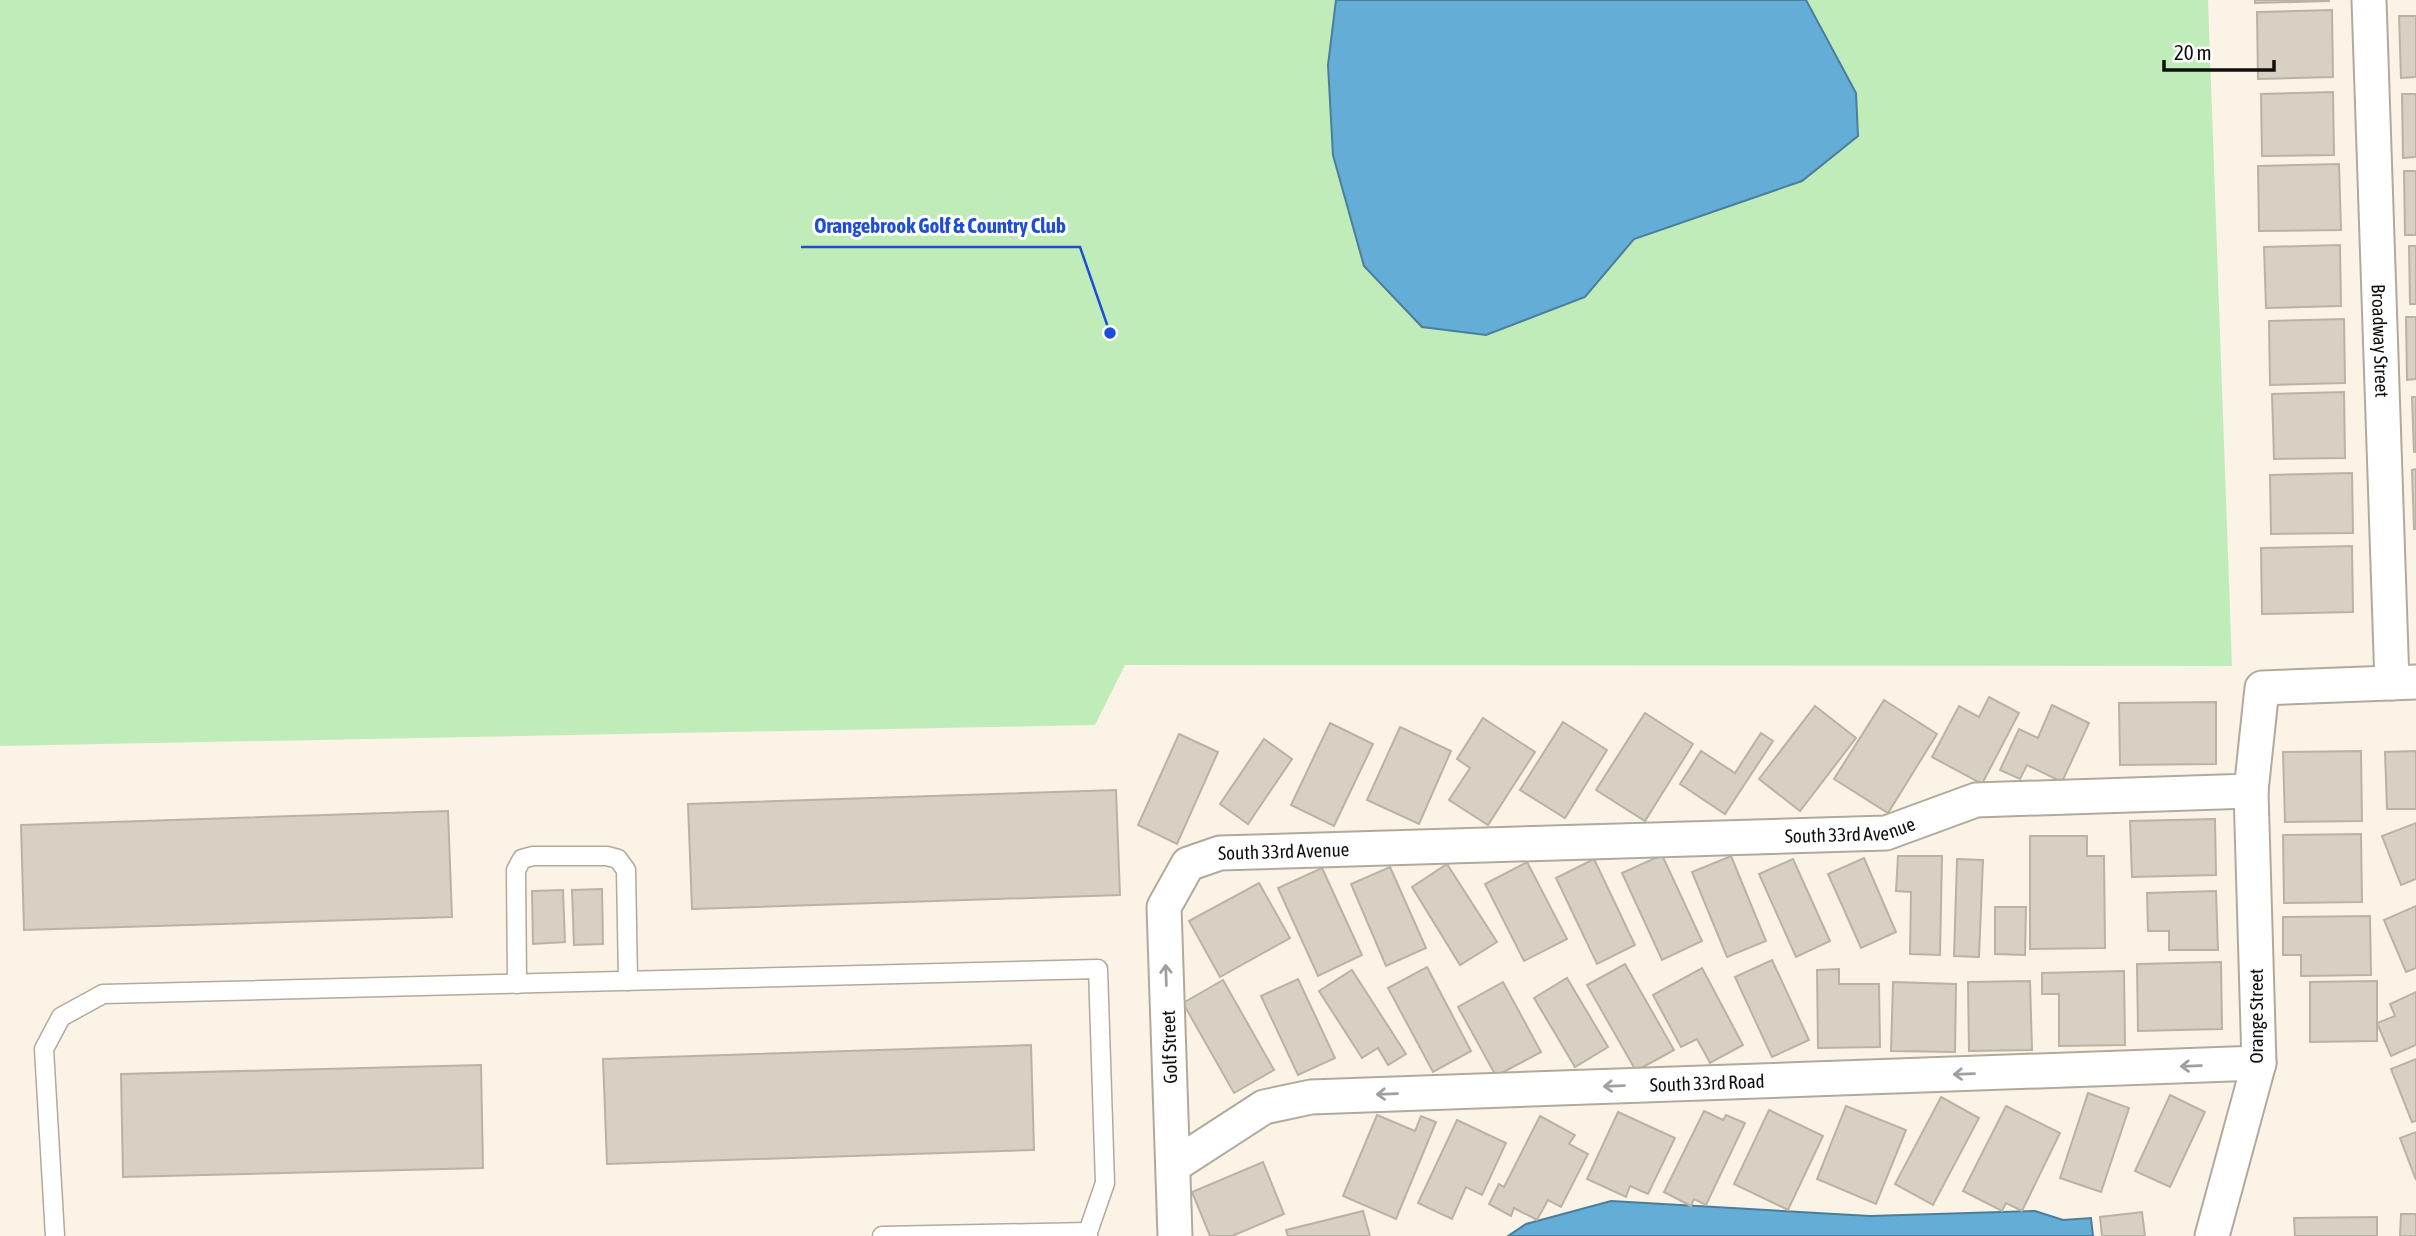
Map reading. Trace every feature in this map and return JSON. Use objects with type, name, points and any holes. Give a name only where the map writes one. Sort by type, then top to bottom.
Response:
[{"type":"street","name":"Broadway Street","points":[[2369,0],[2404,683]]},
{"type":"street","points":[[2251,791],[2262,688],[2404,683]]},
{"type":"street","name":"South 33rd Avenue","points":[[1188,864],[1220,853],[1886,833],[1976,800],[2251,791]]},
{"type":"street","name":"Orange Street","points":[[2212,1236],[2259,1063],[2251,791]]},
{"type":"street","name":"Golf Street","points":[[1175,1236],[1164,907],[1188,864]]},
{"type":"street","name":"South 33rd Road","points":[[1173,1166],[1264,1107],[1311,1097],[2259,1063]]},
{"type":"lane","points":[[517,984],[516,870],[522,859],[533,856],[607,856],[618,859],[622,864],[626,870],[628,981]]},
{"type":"lane","points":[[55,1236],[44,1049],[61,1017],[103,993],[1098,969],[1105,1183],[1088,1234],[882,1236]]},
{"type":"green space","points":[[0,0],[2208,0],[2232,666],[1125,665],[1095,725],[0,746]]},
{"type":"water","points":[[1336,0],[1806,0],[1856,93],[1858,136],[1802,181],[1634,239],[1585,297],[1486,335],[1422,327],[1364,266],[1333,155],[1328,65]]},
{"type":"water","points":[[1611,1201],[1870,1216],[2035,1211],[2063,1220],[2091,1218],[2093,1236],[1508,1236],[1526,1224]]},
{"type":"building","points":[[2255,0],[2329,0],[2329,1],[2255,3]]},
{"type":"building","points":[[2332,10],[2333,77],[2258,79],[2257,12]]},
{"type":"building","points":[[2399,16],[2416,16],[2416,77],[2401,78]]},
{"type":"building","points":[[2333,92],[2334,155],[2262,156],[2261,94]]},
{"type":"building","points":[[2402,94],[2416,94],[2416,157],[2403,158]]},
{"type":"building","points":[[2339,164],[2341,230],[2259,231],[2258,166]]},
{"type":"building","points":[[2404,171],[2416,171],[2416,235],[2405,235]]},
{"type":"building","points":[[2340,245],[2341,306],[2266,308],[2264,247]]},
{"type":"building","points":[[2409,246],[2416,246],[2416,304],[2410,304]]},
{"type":"building","points":[[2406,317],[2416,317],[2416,379],[2407,380]]},
{"type":"building","points":[[2344,319],[2345,383],[2270,385],[2269,321]]},
{"type":"building","points":[[2344,392],[2345,458],[2274,459],[2272,394]]},
{"type":"building","points":[[2412,397],[2416,397],[2416,452],[2414,452]]},
{"type":"building","points":[[2416,469],[2416,529],[2414,529],[2412,470]]},
{"type":"building","points":[[2352,473],[2353,533],[2271,534],[2270,475]]},
{"type":"building","points":[[2352,546],[2353,612],[2262,614],[2261,548]]},
{"type":"building","points":[[1989,697],[2019,713],[1982,784],[1932,757],[1959,706],[1979,717]]},
{"type":"building","points":[[1884,700],[1937,734],[1888,813],[1834,779]]},
{"type":"building","points":[[2216,702],[2216,764],[2120,765],[2119,703]]},
{"type":"building","points":[[2052,705],[2089,723],[2062,782],[2027,765],[2020,779],[2000,770],[2019,729],[2038,738]]},
{"type":"building","points":[[1815,706],[1856,738],[1800,811],[1759,779]]},
{"type":"building","points":[[1645,713],[1693,744],[1645,821],[1596,790]]},
{"type":"building","points":[[1483,718],[1535,752],[1488,825],[1449,800],[1470,768],[1457,759]]},
{"type":"building","points":[[1563,722],[1607,750],[1565,818],[1520,790]]},
{"type":"building","points":[[1330,723],[1373,744],[1334,826],[1291,805]]},
{"type":"building","points":[[1400,727],[1451,751],[1419,824],[1367,800]]},
{"type":"building","points":[[1761,733],[1773,741],[1725,814],[1680,784],[1701,751],[1735,773]]},
{"type":"building","points":[[1179,734],[1218,752],[1177,844],[1138,825]]},
{"type":"building","points":[[1264,739],[1292,759],[1248,824],[1220,804]]},
{"type":"building","points":[[2361,751],[2362,821],[2285,822],[2283,752]]},
{"type":"building","points":[[2416,751],[2416,809],[2387,809],[2385,752]]},
{"type":"building","points":[[1116,790],[1120,895],[692,909],[688,804]]},
{"type":"building","points":[[448,811],[452,917],[24,930],[21,825]]},
{"type":"building","points":[[2215,819],[2216,875],[2132,877],[2130,821]]},
{"type":"building","points":[[2416,823],[2416,879],[2401,885],[2382,836]]},
{"type":"building","points":[[2361,834],[2362,902],[2284,903],[2283,835]]},
{"type":"building","points":[[2030,836],[2087,836],[2087,856],[2104,856],[2105,948],[2030,949]]},
{"type":"building","points":[[1662,855],[1702,941],[1662,960],[1622,873]]},
{"type":"building","points":[[1731,856],[1766,941],[1727,957],[1692,872]]},
{"type":"building","points":[[1898,856],[1942,856],[1940,955],[1910,954],[1911,892],[1896,891]]},
{"type":"building","points":[[1864,858],[1896,932],[1861,948],[1828,874]]},
{"type":"building","points":[[1594,859],[1635,945],[1597,964],[1556,878]]},
{"type":"building","points":[[1793,859],[1830,941],[1796,957],[1759,874]]},
{"type":"building","points":[[1957,859],[1983,860],[1979,957],[1954,956]]},
{"type":"building","points":[[1527,862],[1567,939],[1524,961],[1485,884]]},
{"type":"building","points":[[1447,864],[1497,942],[1460,965],[1412,887]]},
{"type":"building","points":[[1390,867],[1426,948],[1386,966],[1351,884]]},
{"type":"building","points":[[1322,868],[1362,955],[1318,976],[1278,888]]},
{"type":"building","points":[[1259,883],[1290,938],[1220,977],[1189,921]]},
{"type":"building","points":[[602,889],[603,944],[574,945],[572,890]]},
{"type":"building","points":[[563,890],[565,942],[533,944],[532,891]]},
{"type":"building","points":[[2216,891],[2218,950],[2169,950],[2169,931],[2148,931],[2147,893]]},
{"type":"building","points":[[2416,906],[2416,968],[2406,972],[2384,920]]},
{"type":"building","points":[[1995,907],[2026,907],[2025,955],[1995,954]]},
{"type":"building","points":[[2370,916],[2371,975],[2301,976],[2301,955],[2283,955],[2283,917]]},
{"type":"building","points":[[1772,960],[1809,1040],[1772,1057],[1735,977]]},
{"type":"building","points":[[2221,962],[2222,1029],[2138,1031],[2137,964]]},
{"type":"building","points":[[1625,964],[1674,1050],[1636,1071],[1587,985]]},
{"type":"building","points":[[1427,967],[1471,1051],[1433,1072],[1388,988]]},
{"type":"building","points":[[1702,968],[1743,1045],[1710,1063],[1697,1039],[1681,1047],[1653,995]]},
{"type":"building","points":[[1839,969],[1839,984],[1879,984],[1880,1047],[1818,1048],[1817,970]]},
{"type":"building","points":[[1352,970],[1406,1054],[1388,1065],[1378,1048],[1362,1058],[1319,991]]},
{"type":"building","points":[[2124,971],[2125,1045],[2059,1046],[2059,994],[2042,994],[2042,973]]},
{"type":"building","points":[[1567,978],[1608,1047],[1575,1067],[1534,998]]},
{"type":"building","points":[[1298,979],[1335,1058],[1298,1075],[1261,996]]},
{"type":"building","points":[[1223,980],[1274,1070],[1234,1093],[1183,1003]]},
{"type":"building","points":[[2030,981],[2032,1050],[1969,1051],[1968,982]]},
{"type":"building","points":[[2377,981],[2377,1041],[2310,1042],[2310,982]]},
{"type":"building","points":[[1503,982],[1541,1052],[1496,1076],[1458,1007]]},
{"type":"building","points":[[1893,982],[1956,984],[1955,1052],[1891,1051]]},
{"type":"building","points":[[2416,992],[2416,1045],[2391,1056],[2377,1023],[2395,1016],[2390,1004]]},
{"type":"building","points":[[1031,1045],[1034,1150],[607,1164],[603,1059]]},
{"type":"building","points":[[2416,1059],[2416,1121],[2412,1122],[2391,1069]]},
{"type":"building","points":[[481,1065],[483,1168],[123,1177],[121,1074]]},
{"type":"building","points":[[2088,1093],[2129,1108],[2101,1192],[2060,1178]]},
{"type":"building","points":[[2170,1095],[2205,1112],[2170,1187],[2135,1171]]},
{"type":"building","points":[[1941,1097],[1979,1118],[1933,1205],[1895,1184]]},
{"type":"building","points":[[1846,1106],[1906,1130],[1876,1204],[1817,1179]]},
{"type":"building","points":[[2006,1106],[2060,1133],[2022,1211],[2006,1203],[2002,1211],[1963,1191]]},
{"type":"building","points":[[1769,1110],[1823,1136],[1788,1210],[1734,1184]]},
{"type":"building","points":[[1704,1111],[1723,1120],[1726,1115],[1745,1123],[1706,1205],[1694,1199],[1691,1206],[1664,1192]]},
{"type":"building","points":[[1618,1112],[1675,1138],[1648,1194],[1630,1186],[1626,1197],[1587,1179]]},
{"type":"building","points":[[1377,1115],[1415,1131],[1421,1116],[1436,1122],[1396,1219],[1343,1196]]},
{"type":"building","points":[[1540,1116],[1575,1135],[1569,1144],[1588,1154],[1561,1207],[1548,1200],[1537,1220],[1514,1208],[1511,1216],[1489,1204],[1499,1184],[1504,1187]]},
{"type":"building","points":[[1457,1120],[1506,1143],[1482,1195],[1466,1187],[1452,1219],[1418,1203]]},
{"type":"building","points":[[2416,1132],[2416,1180],[2400,1138]]},
{"type":"building","points":[[1263,1162],[1284,1214],[1232,1236],[1210,1236],[1192,1192]]},
{"type":"building","points":[[1363,1211],[1370,1236],[1288,1236],[1286,1230]]},
{"type":"building","points":[[2142,1212],[2145,1236],[2102,1236],[2100,1217]]},
{"type":"building","points":[[2401,1214],[2416,1214],[2416,1236],[2400,1236]]},
{"type":"building","points":[[2377,1217],[2377,1236],[2295,1236],[2294,1218]]},
{"type":"place","name":"Orangebrook Golf & Country Club","points":[[1110,333]]}]
